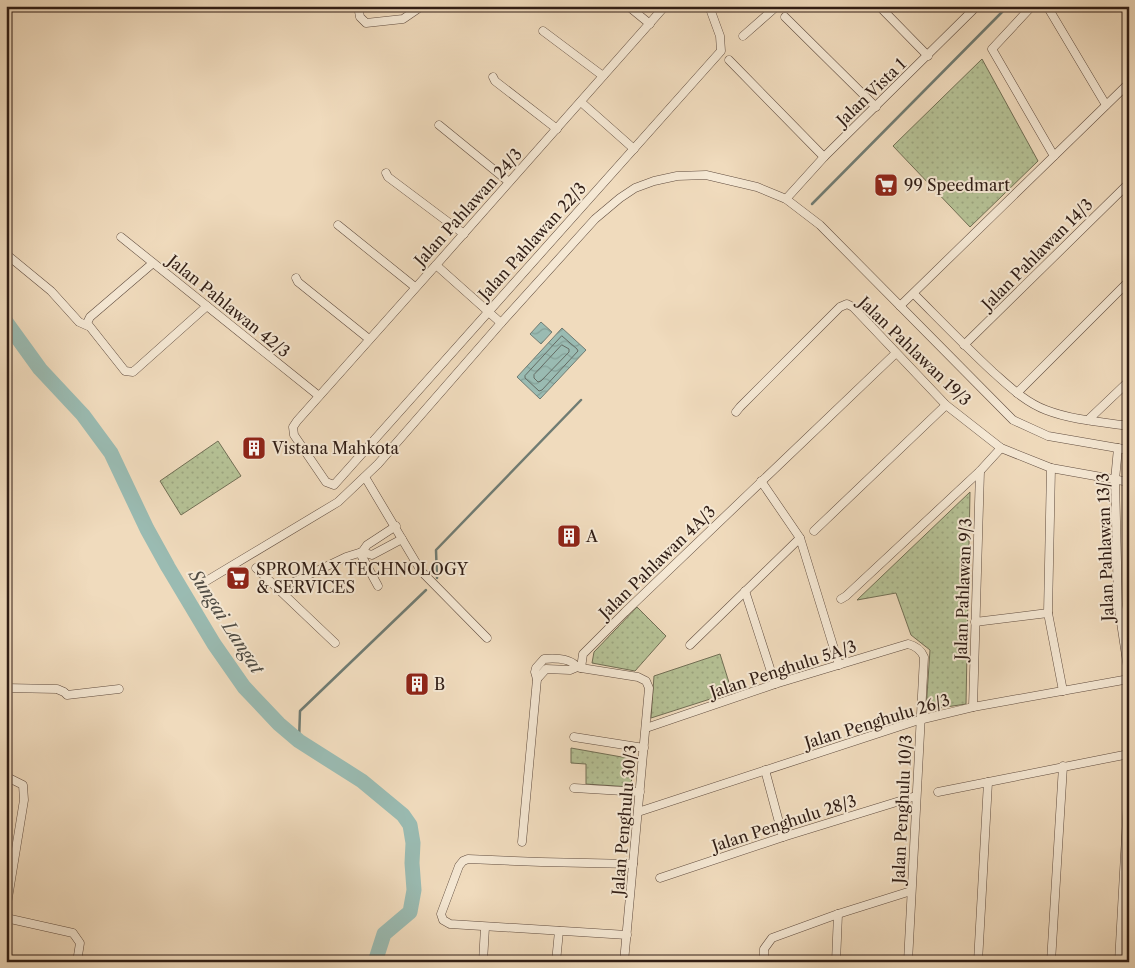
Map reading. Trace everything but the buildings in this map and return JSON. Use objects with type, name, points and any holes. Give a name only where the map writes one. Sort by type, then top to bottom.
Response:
[{"type":"street","points":[[358,6],[360,17],[366,23],[403,19],[422,6]]},
{"type":"street","points":[[628,6],[650,24]]},
{"type":"street","name":"Jalan Pahlawan 24/3","points":[[293,427],[296,420],[464,234],[665,6]]},
{"type":"street","name":"Jalan Pahlawan 22/3","points":[[293,427],[294,435],[326,482],[334,485],[721,51],[720,36],[709,6]]},
{"type":"street","points":[[742,36],[777,6]]},
{"type":"street","name":"Jalan Vista 1","points":[[786,199],[824,157],[978,6]]},
{"type":"street","points":[[1032,6],[992,49],[1054,156]]},
{"type":"street","points":[[1047,6],[1106,105]]},
{"type":"street","points":[[885,8],[928,56]]},
{"type":"street","points":[[785,17],[876,107]]},
{"type":"street","points":[[543,31],[603,76]]},
{"type":"street","points":[[729,60],[824,157]]},
{"type":"street","points":[[493,77],[495,81],[557,128]]},
{"type":"street","points":[[900,306],[1129,83]]},
{"type":"street","points":[[580,102],[634,149]]},
{"type":"street","points":[[439,124],[509,182]]},
{"type":"street","points":[[386,174],[464,234]]},
{"type":"street","points":[[203,583],[338,502],[378,464],[595,219],[635,188],[654,181],[678,176],[706,175],[757,187],[786,199],[820,226],[1014,420],[1048,436],[1129,450]]},
{"type":"street","name":"Jalan Pahlawan 14/3","points":[[964,345],[1129,182]]},
{"type":"street","points":[[338,225],[415,287]]},
{"type":"street","name":"Jalan Pahlawan 42/3","points":[[121,237],[318,396]]},
{"type":"street","points":[[6,254],[52,292],[79,322],[88,326],[128,373],[133,372],[207,306]]},
{"type":"street","points":[[88,326],[87,323],[90,317],[153,262]]},
{"type":"street","points":[[436,265],[501,323]]},
{"type":"street","points":[[296,278],[298,282],[369,339]]},
{"type":"street","points":[[1017,393],[1129,282]]},
{"type":"street","points":[[914,294],[964,345],[1017,393],[1045,410],[1074,418],[1129,426]]},
{"type":"street","name":"Jalan Pahlawan 19/3","points":[[736,412],[840,307],[847,304],[853,307],[946,405],[1001,448],[1051,468],[1129,482]]},
{"type":"street","name":"Jalan Pahlawan 4A/3","points":[[579,668],[583,654],[896,353]]},
{"type":"street","points":[[1088,420],[1129,381]]},
{"type":"street","points":[[814,531],[946,405]]},
{"type":"street","points":[[841,599],[980,471],[1001,448]]},
{"type":"street","name":"Jalan Pahlawan 13/3","points":[[1118,448],[1116,480],[1118,602],[1129,675]]},
{"type":"street","points":[[1051,468],[1048,613],[1063,691]]},
{"type":"street","name":"Jalan Pahlawan 9/3","points":[[972,707],[980,471]]},
{"type":"street","points":[[365,477],[396,526],[420,571],[487,638]]},
{"type":"street","points":[[761,481],[800,538],[839,665]]},
{"type":"street","points":[[279,589],[346,557],[361,552],[367,545],[396,526]]},
{"type":"street","points":[[361,552],[372,555],[402,538]]},
{"type":"street","points":[[690,645],[800,538]]},
{"type":"street","points":[[361,552],[378,586]]},
{"type":"street","points":[[256,568],[335,643]]},
{"type":"street","points":[[745,591],[775,684]]},
{"type":"street","points":[[975,622],[1048,613]]},
{"type":"street","name":"Jalan Penghulu 5A/3","points":[[646,728],[775,684],[908,644],[921,651],[924,657]]},
{"type":"street","name":"Jalan Penghulu 10/3","points":[[908,962],[909,892],[924,657]]},
{"type":"street","points":[[522,842],[537,679],[546,670],[579,668]]},
{"type":"street","name":"Jalan Penghulu 30/3","points":[[579,668],[638,677],[646,681],[650,688],[624,962]]},
{"type":"street","name":"Jalan Penghulu 26/3","points":[[638,812],[919,720],[972,707],[1129,679]]},
{"type":"street","points":[[6,688],[57,689],[68,695],[119,688]]},
{"type":"street","points":[[574,737],[644,748]]},
{"type":"street","points":[[938,792],[1129,754]]},
{"type":"street","points":[[1051,962],[1063,766]]},
{"type":"street","points":[[765,770],[783,837]]},
{"type":"street","points":[[6,778],[23,785],[24,800],[6,910]]},
{"type":"street","points":[[978,962],[988,782]]},
{"type":"street","points":[[1120,962],[1126,897],[1129,782]]},
{"type":"street","points":[[574,788],[640,792]]},
{"type":"street","name":"Jalan Penghulu 28/3","points":[[660,878],[783,837],[916,796]]},
{"type":"street","points":[[627,935],[450,924],[443,920],[441,914],[459,866],[468,859],[633,864]]},
{"type":"street","points":[[764,962],[764,949],[772,938],[838,914],[909,892]]},
{"type":"street","points":[[836,962],[838,914]]},
{"type":"street","points":[[6,918],[73,933],[80,943],[77,962]]},
{"type":"street","points":[[483,962],[484,927]]},
{"type":"street","points":[[556,962],[559,931]]},
{"type":"green space","points":[[982,59],[1038,161],[970,227],[893,146]]},
{"type":"green space","points":[[218,441],[241,476],[181,515],[160,481]]},
{"type":"green space","points":[[970,492],[966,704],[926,710],[930,650],[911,635],[896,593],[857,600]]},
{"type":"green space","points":[[637,607],[666,636],[635,671],[592,663],[594,652]]},
{"type":"green space","points":[[720,654],[732,692],[651,718],[654,676]]},
{"type":"green space","points":[[571,748],[633,759],[631,787],[586,784],[586,764],[571,763]]},
{"type":"water","points":[[541,322],[552,332],[541,344],[530,334]]},
{"type":"water","points":[[562,328],[586,350],[540,399],[517,377]]},
{"type":"waterway","points":[[812,204],[1008,6]]},
{"type":"waterway","name":"Sungai Langat","points":[[6,322],[40,369],[83,415],[111,453],[147,529],[168,567],[214,644],[244,687],[279,724],[299,741],[362,781],[403,815],[410,825],[413,843],[414,890],[410,912],[384,934],[375,962]]},
{"type":"waterway","points":[[437,578],[436,550],[581,400]]},
{"type":"waterway","points":[[299,741],[300,711],[426,590]]},
{"type":"place","name":"99 Speedmart","points":[[886,185]]},
{"type":"place","name":"Vistana Mahkota","points":[[254,448]]},
{"type":"place","name":"A","points":[[569,536]]},
{"type":"place","name":"SPROMAX TECHNOLOGY & SERVICES","points":[[238,578]]},
{"type":"place","name":"B","points":[[417,684]]}]
